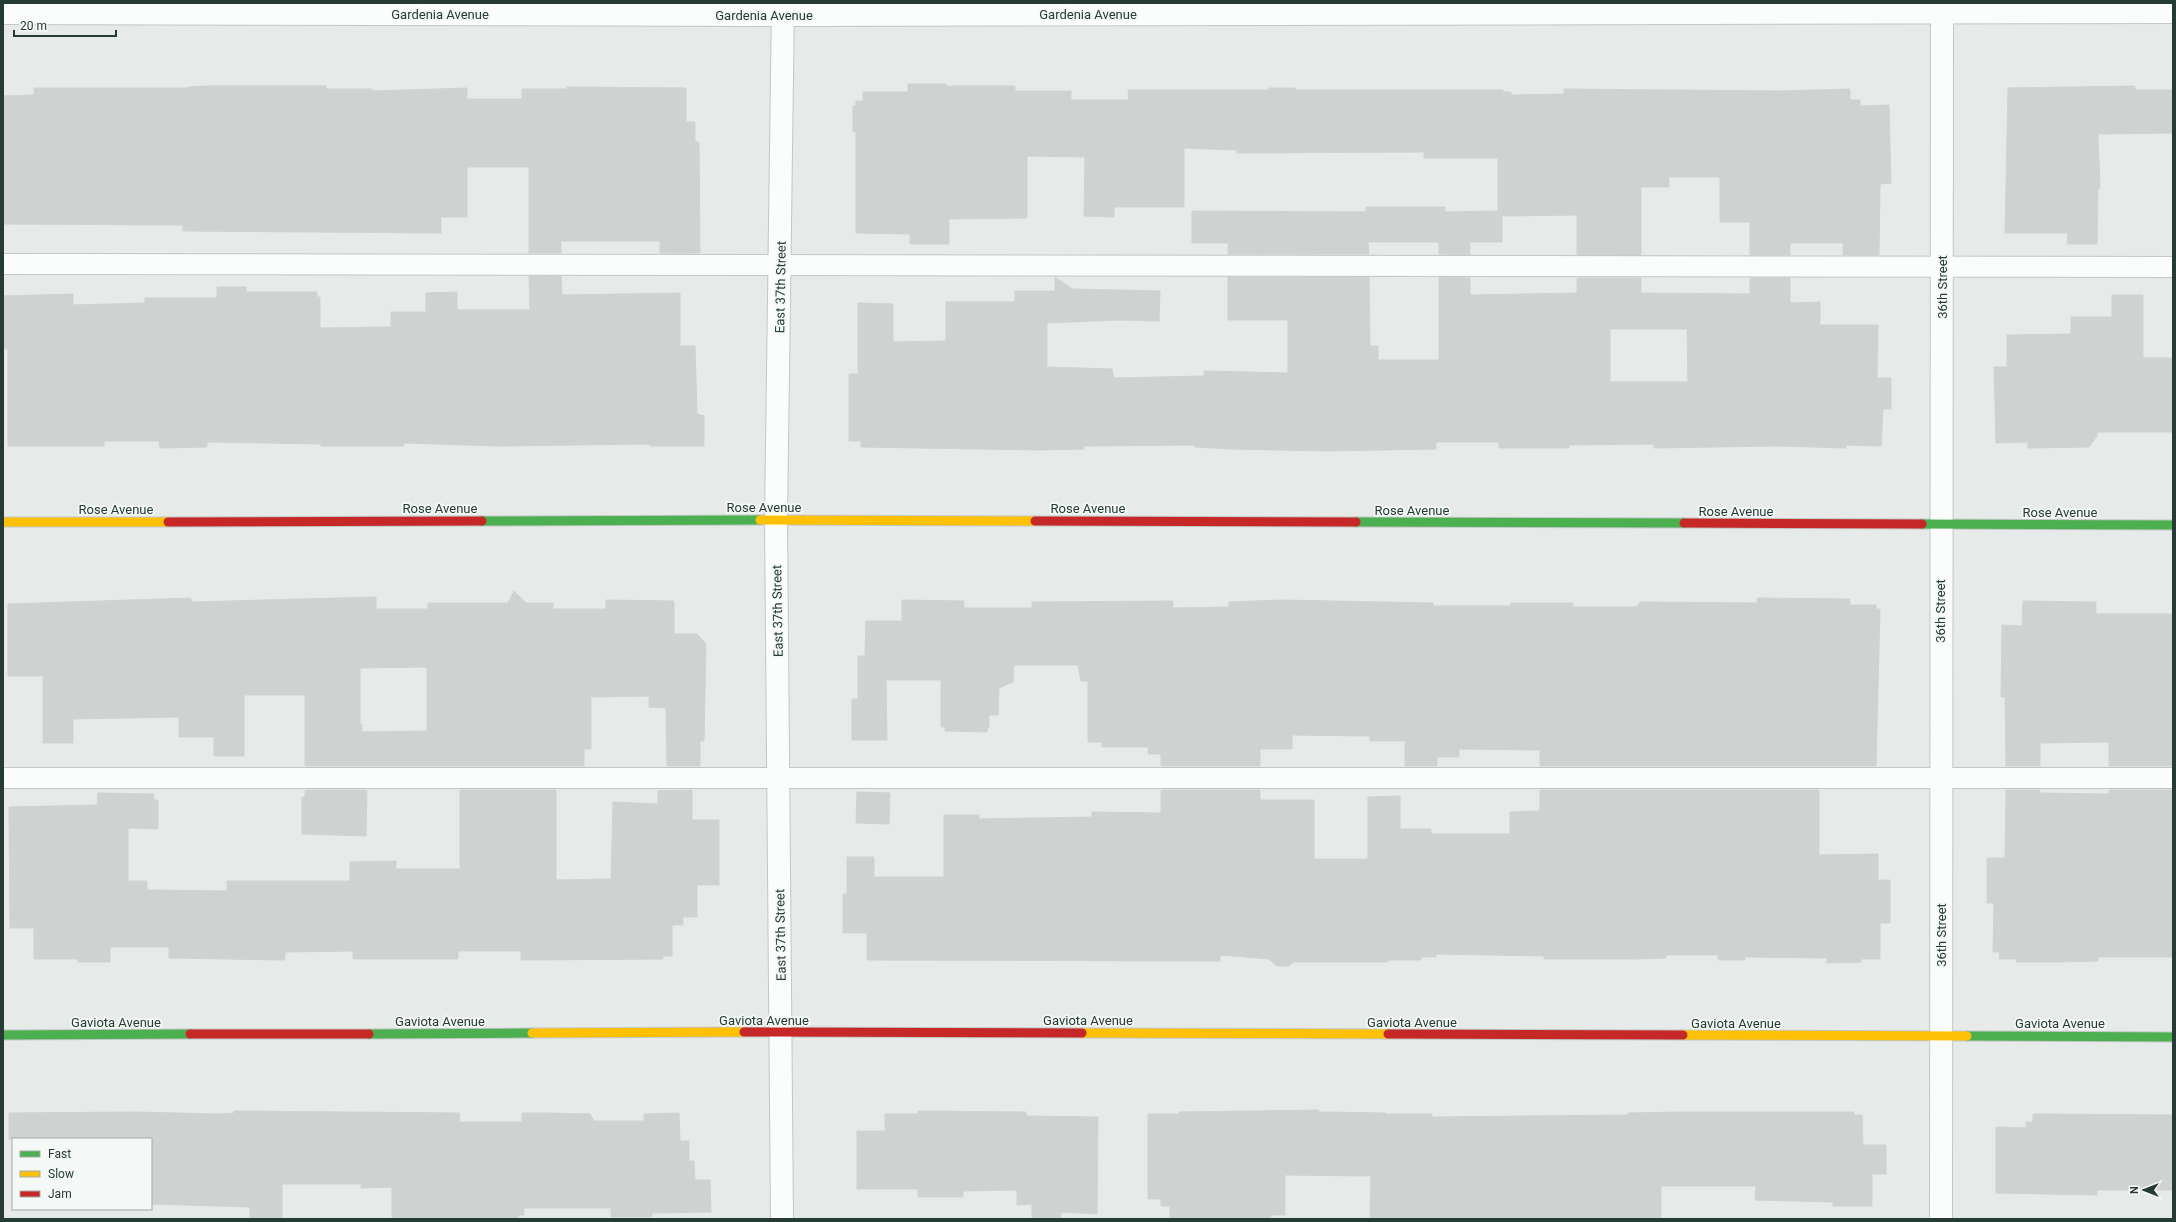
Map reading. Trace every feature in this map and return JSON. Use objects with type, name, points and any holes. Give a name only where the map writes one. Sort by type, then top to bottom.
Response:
[{"type":"street","name":"Gardenia Avenue","points":[[3,13],[783,9],[1942,7],[2173,12]]},
{"type":"street","name":"36th Street","points":[[1940,1219],[1942,7]]},
{"type":"street","name":"East 37th Street","points":[[782,1219],[782,1032],[776,520],[783,9]]},
{"type":"street","name":"Rose Avenue","points":[[3,522],[776,520],[2173,525]]},
{"type":"street","name":"Gaviota Avenue","points":[[3,1035],[782,1032],[2173,1037]]},
{"type":"lane","points":[[3,264],[2173,267]]},
{"type":"lane","points":[[3,778],[2173,778]]},
{"type":"building","points":[[908,84],[946,84],[946,86],[1015,86],[1015,91],[1071,91],[1071,100],[1129,100],[1128,90],[1269,90],[1269,88],[1295,88],[1295,90],[1503,90],[1503,92],[1511,92],[1511,95],[1564,94],[1564,89],[1781,91],[1850,89],[1850,100],[1860,100],[1860,106],[1889,105],[1891,183],[1880,184],[1879,255],[1843,255],[1843,243],[1790,243],[1790,255],[1750,255],[1750,222],[1720,222],[1720,177],[1669,177],[1669,187],[1641,187],[1641,255],[1577,255],[1577,215],[1502,216],[1502,242],[1470,242],[1470,255],[1439,254],[1439,242],[1368,242],[1369,254],[1228,254],[1228,243],[1192,243],[1192,211],[1366,212],[1366,207],[1445,207],[1445,212],[1498,211],[1498,158],[1424,158],[1424,152],[1237,153],[1237,150],[1184,148],[1184,207],[1114,207],[1114,217],[1084,216],[1085,157],[1027,156],[1027,218],[949,219],[949,244],[910,244],[910,234],[856,233],[856,132],[853,132],[853,106],[856,106],[856,101],[863,101],[863,92],[908,92]]},
{"type":"building","points":[[208,86],[326,86],[326,89],[372,89],[372,91],[467,88],[467,99],[522,99],[522,89],[567,89],[567,87],[686,88],[686,122],[695,122],[695,142],[699,142],[700,253],[660,253],[660,241],[561,241],[561,253],[529,253],[529,167],[467,167],[467,217],[441,217],[441,233],[183,231],[183,225],[3,224],[3,96],[34,95],[34,88],[188,88]]},
{"type":"building","points":[[2135,86],[2135,90],[2173,90],[2173,133],[2098,134],[2100,188],[2098,189],[2097,244],[2067,244],[2068,233],[2005,233],[2008,88]]},
{"type":"building","points":[[529,276],[561,276],[562,295],[680,293],[680,346],[695,346],[697,414],[704,416],[704,446],[650,446],[650,444],[499,446],[404,443],[404,446],[321,446],[321,444],[207,442],[207,447],[160,448],[159,441],[104,441],[104,446],[8,446],[8,349],[3,349],[3,296],[73,294],[73,305],[145,303],[145,298],[217,298],[217,287],[246,287],[246,292],[317,292],[317,297],[320,297],[320,328],[391,327],[391,312],[426,312],[426,293],[457,292],[457,310],[530,310]]},
{"type":"building","points":[[1055,277],[1072,289],[1160,291],[1159,321],[1120,320],[1047,323],[1047,367],[1112,369],[1114,378],[1204,376],[1204,371],[1288,373],[1288,320],[1228,320],[1228,277],[1369,277],[1370,346],[1378,346],[1378,360],[1439,360],[1439,277],[1470,278],[1470,295],[1577,293],[1577,278],[1641,278],[1641,293],[1750,294],[1750,278],[1790,278],[1790,303],[1820,302],[1820,325],[1878,325],[1877,378],[1891,378],[1891,409],[1883,409],[1881,446],[1846,445],[1846,448],[1775,446],[1654,448],[1654,444],[1569,445],[1569,448],[1499,448],[1499,442],[1436,442],[1436,449],[1325,451],[1230,449],[1195,447],[1195,445],[1084,446],[1084,449],[1039,450],[861,447],[861,441],[849,441],[849,374],[858,374],[858,303],[893,304],[893,342],[946,341],[946,302],[1015,302],[1015,291],[1055,291]],"holes":[[[1610,329],[1687,329],[1688,382],[1610,382]]]},
{"type":"building","points":[[2112,295],[2143,295],[2143,358],[2173,358],[2173,432],[2097,432],[2097,436],[2089,447],[2028,448],[2028,442],[1996,443],[1994,367],[2007,367],[2007,335],[2071,334],[2071,317],[2112,317]]},
{"type":"building","points":[[514,591],[526,603],[553,603],[553,609],[606,609],[606,600],[674,601],[674,634],[697,634],[706,644],[704,741],[700,741],[700,766],[667,766],[666,708],[649,707],[649,696],[591,697],[591,749],[584,749],[584,766],[305,766],[305,695],[244,695],[244,756],[214,756],[214,737],[179,737],[179,717],[73,719],[73,743],[43,743],[43,676],[8,676],[8,604],[191,598],[191,602],[376,597],[376,609],[428,609],[428,603],[508,603]],"holes":[[[427,667],[427,731],[362,732],[362,724],[360,724],[360,668]]]},
{"type":"building","points":[[1757,598],[1850,599],[1850,605],[1876,605],[1876,609],[1880,609],[1876,766],[1540,766],[1540,750],[1459,749],[1459,757],[1437,757],[1437,766],[1405,766],[1405,741],[1370,741],[1370,736],[1292,735],[1292,749],[1260,749],[1260,766],[1161,766],[1161,754],[1148,754],[1148,747],[1102,747],[1102,742],[1088,742],[1088,681],[1081,681],[1078,665],[1014,665],[1013,682],[999,688],[998,715],[989,715],[989,728],[987,728],[987,732],[945,731],[945,727],[941,727],[941,680],[886,680],[887,740],[852,740],[852,699],[858,699],[858,656],[865,656],[866,621],[902,621],[902,600],[964,601],[964,608],[1032,608],[1032,602],[1173,601],[1173,608],[1229,607],[1229,602],[1282,600],[1433,603],[1433,606],[1511,606],[1511,603],[1573,603],[1573,607],[1637,607],[1640,602],[1757,603]]},
{"type":"building","points":[[2023,601],[2096,602],[2096,614],[2173,614],[2173,766],[2109,766],[2109,742],[2040,743],[2040,766],[2006,766],[2005,697],[2001,697],[2002,625],[2022,626]]},
{"type":"building","points":[[305,790],[367,790],[366,836],[302,834],[302,797],[305,797]]},
{"type":"building","points":[[460,790],[556,790],[556,880],[611,879],[613,802],[658,804],[658,791],[692,790],[692,820],[719,820],[719,885],[697,885],[697,917],[683,917],[683,925],[672,925],[672,956],[663,956],[663,959],[521,960],[521,951],[458,951],[458,959],[353,959],[353,951],[285,952],[285,960],[169,958],[169,947],[110,947],[110,962],[78,962],[78,959],[34,959],[34,928],[10,928],[9,807],[97,805],[98,793],[154,794],[154,800],[158,800],[158,829],[128,828],[128,881],[147,881],[147,890],[227,891],[227,881],[350,881],[350,862],[396,861],[396,869],[460,869]]},
{"type":"building","points":[[1161,790],[1260,790],[1260,800],[1314,800],[1314,859],[1368,859],[1368,797],[1400,796],[1400,829],[1431,829],[1431,834],[1510,834],[1510,812],[1540,811],[1540,790],[1819,790],[1819,855],[1878,854],[1878,880],[1890,880],[1890,923],[1880,923],[1880,959],[1861,959],[1861,962],[1827,963],[1827,958],[1745,957],[1745,960],[1718,960],[1718,955],[1666,955],[1666,958],[1637,959],[1544,959],[1544,956],[1436,954],[1436,957],[1421,957],[1421,960],[1388,960],[1388,962],[1293,962],[1289,966],[1277,966],[1269,959],[1220,955],[1220,961],[867,960],[867,933],[843,933],[843,894],[847,894],[847,857],[874,857],[874,877],[944,877],[944,815],[979,815],[979,819],[1092,817],[1092,812],[1161,813]]},
{"type":"building","points":[[2006,790],[2040,790],[2040,793],[2109,794],[2109,790],[2173,790],[2173,957],[2098,957],[2098,961],[2058,962],[2016,962],[2017,959],[1999,959],[2000,952],[1993,952],[1994,903],[1987,903],[1987,858],[2005,858]]},
{"type":"building","points":[[857,792],[890,793],[889,824],[856,823]]},
{"type":"building","points":[[1319,1110],[1319,1112],[1432,1114],[1432,1117],[1628,1115],[1628,1113],[1685,1112],[1854,1112],[1854,1115],[1862,1115],[1863,1145],[1886,1145],[1886,1174],[1872,1174],[1872,1206],[1833,1206],[1833,1202],[1755,1200],[1756,1186],[1661,1186],[1661,1219],[1370,1219],[1371,1176],[1285,1175],[1285,1215],[1271,1215],[1271,1219],[1170,1219],[1170,1206],[1161,1206],[1161,1199],[1148,1199],[1148,1114],[1179,1114],[1179,1112]]},
{"type":"building","points":[[234,1111],[460,1113],[459,1122],[522,1122],[522,1113],[590,1114],[594,1121],[644,1121],[644,1114],[679,1113],[680,1141],[689,1141],[689,1161],[694,1161],[695,1180],[710,1180],[711,1212],[652,1213],[652,1217],[611,1217],[611,1208],[524,1208],[524,1215],[518,1215],[518,1219],[392,1219],[392,1187],[361,1188],[361,1184],[282,1184],[282,1219],[250,1219],[250,1207],[152,1204],[152,1138],[9,1139],[9,1113],[234,1113]]},
{"type":"building","points":[[918,1111],[1026,1112],[1026,1116],[1098,1117],[1097,1214],[1061,1212],[1061,1219],[1032,1219],[1032,1204],[1017,1205],[1017,1190],[963,1191],[963,1197],[918,1197],[918,1189],[857,1189],[857,1131],[885,1131],[885,1114],[918,1114]]},
{"type":"building","points":[[2033,1114],[2173,1115],[2173,1190],[2097,1190],[2097,1195],[1996,1193],[1996,1127],[2026,1128],[2026,1122],[2033,1122]]},
{"type":"traffic: fast","points":[[482,521],[760,520]]},
{"type":"traffic: fast","points":[[1356,522],[1684,523]]},
{"type":"traffic: fast","points":[[1922,524],[2173,525]]},
{"type":"traffic: fast","points":[[369,1034],[532,1033]]},
{"type":"traffic: fast","points":[[3,1035],[190,1034]]},
{"type":"traffic: fast","points":[[1967,1036],[2173,1037]]},
{"type":"traffic: slow","points":[[760,520],[1035,521]]},
{"type":"traffic: slow","points":[[3,522],[168,522]]},
{"type":"traffic: slow","points":[[532,1033],[744,1032]]},
{"type":"traffic: slow","points":[[1082,1033],[1388,1034]]},
{"type":"traffic: slow","points":[[1683,1035],[1967,1036]]},
{"type":"traffic: jam","points":[[168,522],[482,521]]},
{"type":"traffic: jam","points":[[1035,521],[1356,522]]},
{"type":"traffic: jam","points":[[1684,523],[1922,524]]},
{"type":"traffic: jam","points":[[744,1032],[1082,1033]]},
{"type":"traffic: jam","points":[[190,1034],[369,1034]]},
{"type":"traffic: jam","points":[[1388,1034],[1683,1035]]}]
